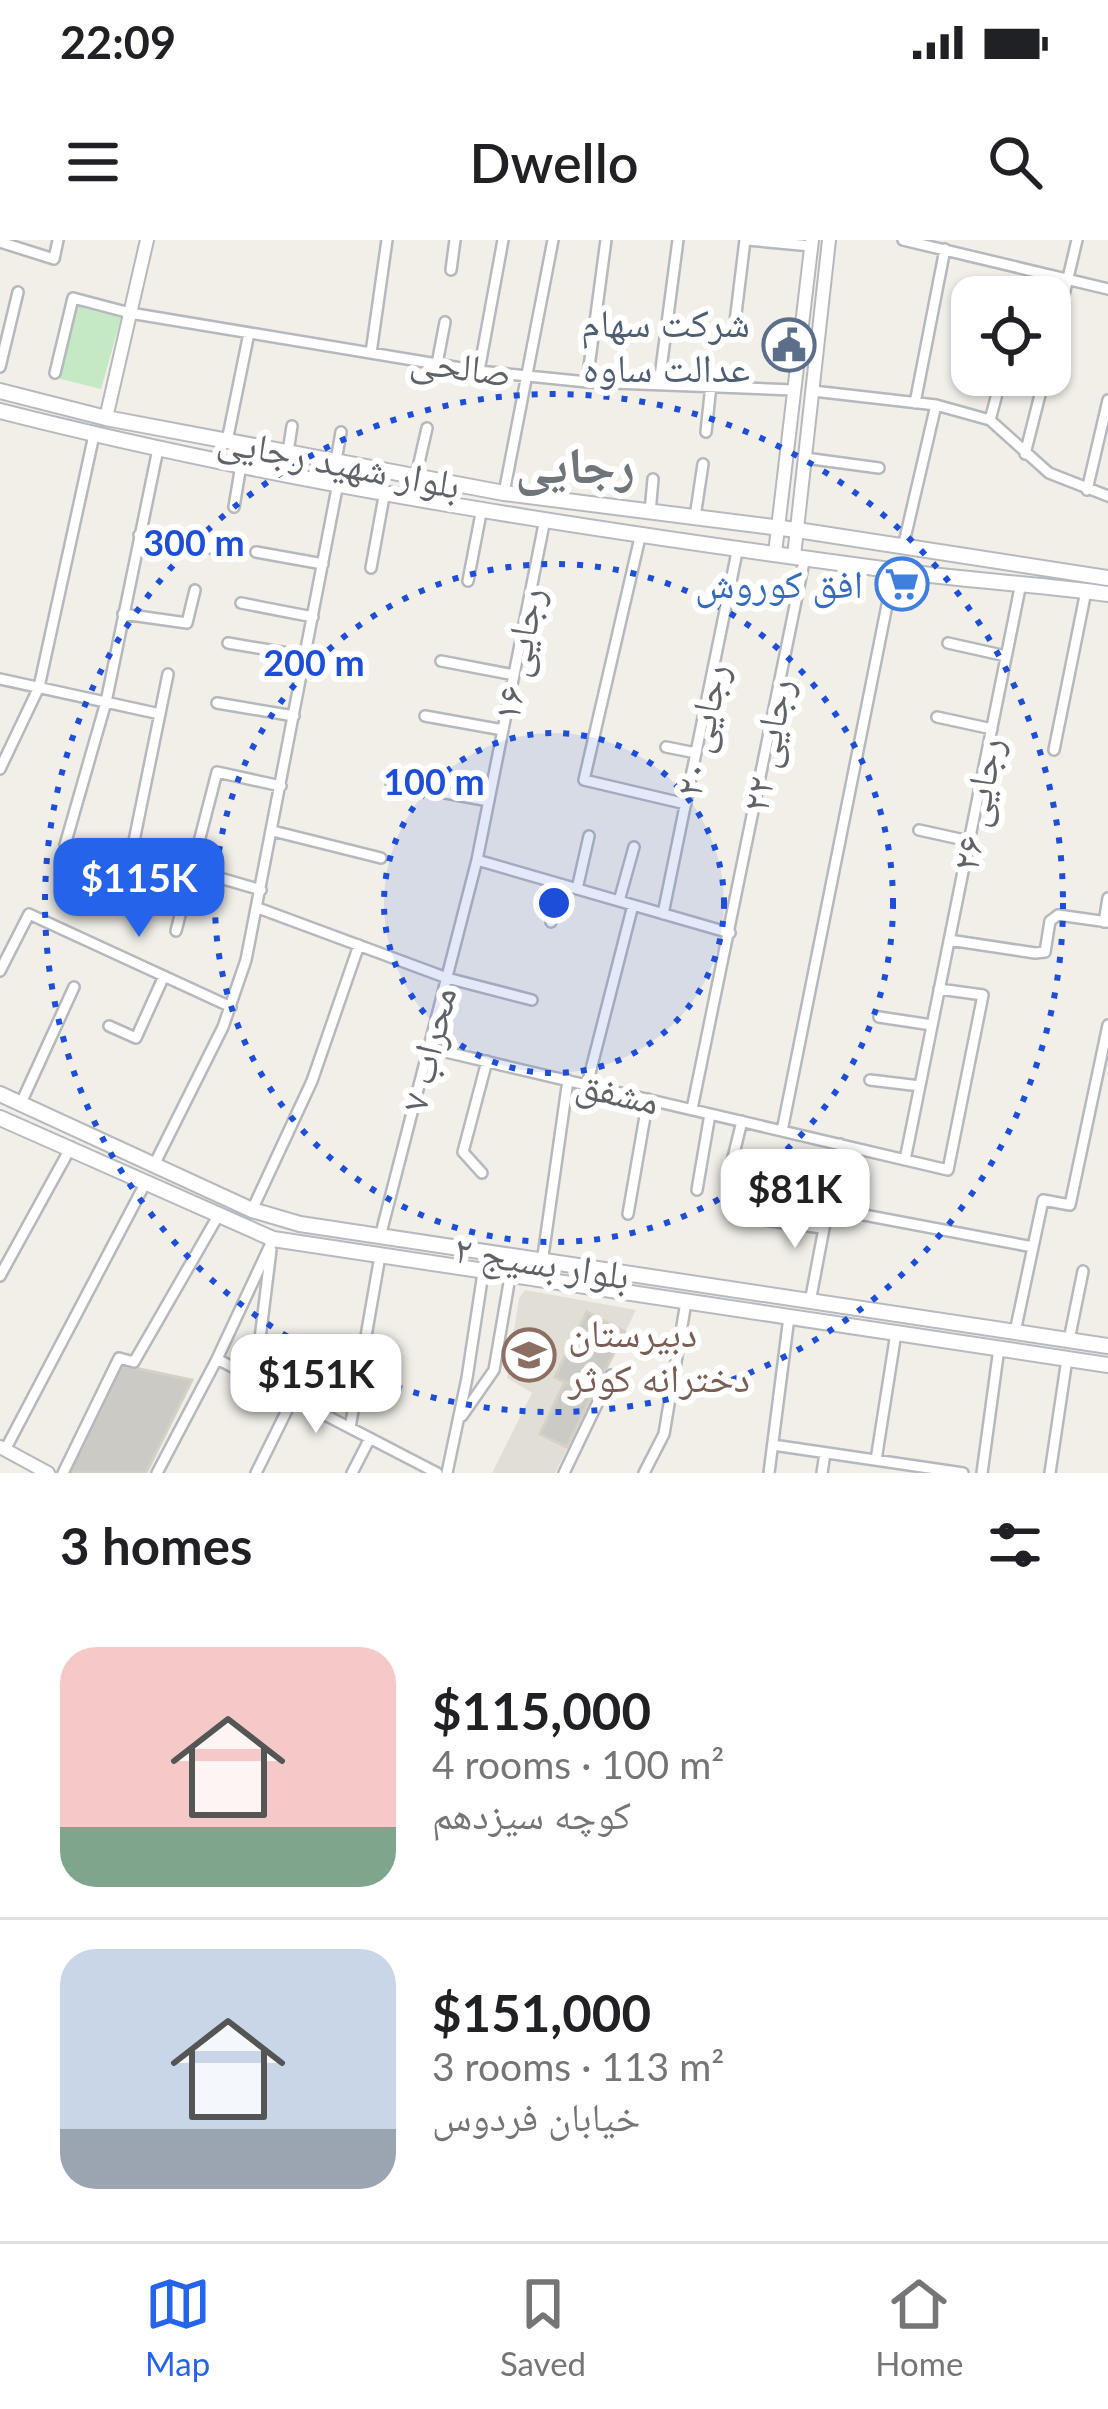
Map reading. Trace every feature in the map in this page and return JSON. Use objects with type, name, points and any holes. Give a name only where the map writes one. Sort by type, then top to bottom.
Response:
[{"type":"main road","name":"بلوار شهید رجایی","points":[[0,391],[106,418],[504,493],[797,530],[1108,578]]},
{"type":"main road","name":"بلوار شهید رجایی","points":[[0,410],[158,449],[545,519],[894,570],[1108,594]]},
{"type":"main road","name":"بلوار بسیج ۲","points":[[0,1094],[278,1220],[1108,1346]]},
{"type":"main road","name":"بلوار بسیج ۲","points":[[0,1118],[273,1239],[1108,1365]]},
{"type":"main road","points":[[273,1239],[278,1220]]},
{"type":"street","points":[[0,242],[54,259],[58,240]]},
{"type":"street","points":[[106,418],[147,240]]},
{"type":"street","points":[[371,353],[387,240]]},
{"type":"street","points":[[451,270],[455,240]]},
{"type":"street","points":[[479,370],[503,240]]},
{"type":"street","points":[[504,493],[553,240]]},
{"type":"street","points":[[587,382],[606,240]]},
{"type":"street","points":[[659,384],[679,240]]},
{"type":"street","points":[[735,322],[746,240],[811,243],[775,553]]},
{"type":"street","points":[[800,556],[800,497],[829,240]]},
{"type":"street","points":[[903,240],[933,243],[1056,276]]},
{"type":"street","points":[[1069,276],[1077,240]]},
{"type":"street","points":[[915,403],[945,249]]},
{"type":"street","points":[[1071,280],[1108,289]]},
{"type":"street","points":[[0,367],[18,292]]},
{"type":"street","name":"صالحی","points":[[55,374],[74,298],[130,313],[479,370],[587,382],[794,390]]},
{"type":"street","points":[[437,364],[446,322]]},
{"type":"street","points":[[227,441],[249,332]]},
{"type":"street","points":[[706,432],[711,386]]},
{"type":"street","points":[[813,391],[936,405],[990,420],[1049,473],[1108,496]]},
{"type":"street","points":[[990,420],[996,396]]},
{"type":"street","points":[[1025,454],[1040,396]]},
{"type":"street","points":[[1087,490],[1108,400]]},
{"type":"street","points":[[903,547],[936,405]]},
{"type":"street","points":[[288,452],[292,427]]},
{"type":"street","points":[[416,476],[428,428]]},
{"type":"street","points":[[336,461],[341,431]]},
{"type":"street","points":[[0,769],[39,687],[94,434]]},
{"type":"street","points":[[65,845],[106,702],[158,449]]},
{"type":"street","points":[[805,458],[879,469]]},
{"type":"street","points":[[694,517],[703,464]]},
{"type":"street","points":[[234,507],[241,465]]},
{"type":"street","points":[[650,512],[653,479]]},
{"type":"street","points":[[154,1165],[231,1007],[258,908],[338,482]]},
{"type":"street","points":[[371,568],[385,491]]},
{"type":"street","points":[[782,495],[790,502],[800,497]]},
{"type":"street","points":[[468,581],[482,508]]},
{"type":"street","name":"رجایی ۱۶","points":[[477,860],[545,519]]},
{"type":"street","points":[[641,533],[584,780],[686,804]]},
{"type":"street","points":[[139,536],[216,549]]},
{"type":"street","name":"رجایی ۲۰","points":[[663,914],[738,548]]},
{"type":"street","points":[[256,552],[323,564]]},
{"type":"street","name":"رجایی ۲۲","points":[[692,1109],[800,556]]},
{"type":"street","points":[[782,1131],[894,570]]},
{"type":"street","name":"رجایی ۲۶","points":[[905,1160],[1021,583]]},
{"type":"street","points":[[123,614],[187,623],[195,590]]},
{"type":"street","points":[[1054,751],[1086,591]]},
{"type":"street","points":[[241,603],[313,617]]},
{"type":"street","points":[[948,643],[1006,656]]},
{"type":"street","points":[[228,644],[305,656]]},
{"type":"street","points":[[441,661],[514,675]]},
{"type":"street","points":[[122,900],[168,674]]},
{"type":"street","points":[[0,679],[160,713]]},
{"type":"street","points":[[217,704],[294,716]]},
{"type":"street","points":[[425,716],[503,730]]},
{"type":"street","points":[[937,717],[992,729]]},
{"type":"street","points":[[666,747],[696,753]]},
{"type":"street","points":[[176,931],[217,772],[281,786]]},
{"type":"street","points":[[391,783],[489,801]]},
{"type":"street","points":[[273,830],[381,858]]},
{"type":"street","points":[[919,830],[969,841]]},
{"type":"street","points":[[577,889],[589,836]]},
{"type":"street","points":[[619,901],[634,847]]},
{"type":"street","points":[[131,852],[261,890]]},
{"type":"street","points":[[477,860],[730,933]]},
{"type":"street","name":"محراب ۷","points":[[380,1237],[477,860]]},
{"type":"street","points":[[551,922],[559,884]]},
{"type":"street","points":[[949,940],[1045,952],[1050,921],[1058,916],[1106,922],[1108,898]]},
{"type":"street","points":[[587,1085],[633,905]]},
{"type":"street","points":[[258,908],[447,978],[532,1000]]},
{"type":"street","points":[[0,970],[29,914],[231,1007]]},
{"type":"street","points":[[252,1210],[312,1081],[359,945]]},
{"type":"street","points":[[109,1026],[136,1038],[164,976]]},
{"type":"street","points":[[21,1103],[74,987]]},
{"type":"street","name":"مشفق","points":[[429,1048],[948,1170],[983,995],[939,989]]},
{"type":"street","points":[[879,1017],[932,1025]]},
{"type":"street","points":[[1015,1332],[1043,1200],[1070,1204],[1108,1025]]},
{"type":"street","points":[[482,1173],[463,1152],[487,1061]]},
{"type":"street","points":[[542,1263],[568,1080]]},
{"type":"street","points":[[870,1080],[920,1086]]},
{"type":"street","points":[[628,1214],[648,1099]]},
{"type":"street","points":[[697,1190],[710,1114]]},
{"type":"street","points":[[728,1178],[742,1121]]},
{"type":"street","points":[[810,1302],[840,1144]]},
{"type":"street","points":[[0,1276],[71,1147]]},
{"type":"street","points":[[48,1473],[2,1449],[146,1182]]},
{"type":"street","points":[[826,1208],[1034,1246]]},
{"type":"street","points":[[63,1473],[119,1358],[134,1362],[218,1216]]},
{"type":"street","points":[[764,1220],[822,1228]]},
{"type":"street","points":[[157,1473],[273,1239]]},
{"type":"street","points":[[255,1379],[273,1239]]},
{"type":"street","points":[[350,1428],[380,1256]]},
{"type":"street","points":[[1069,1340],[1083,1271]]},
{"type":"street","points":[[447,1473],[483,1273]]},
{"type":"street","points":[[458,1423],[494,1370],[510,1276]]},
{"type":"street","points":[[762,1313],[764,1295]]},
{"type":"street","points":[[644,1473],[664,1434],[686,1302]]},
{"type":"street","points":[[769,1473],[789,1317]]},
{"type":"street","points":[[876,1460],[896,1333]]},
{"type":"street","points":[[982,1473],[999,1348]]},
{"type":"street","points":[[217,1359],[436,1473]]},
{"type":"street","points":[[1050,1473],[1067,1359]]},
{"type":"street","points":[[564,1473],[611,1375]]},
{"type":"street","points":[[258,1468],[293,1399]]},
{"type":"street","points":[[352,1473],[370,1438]]},
{"type":"street","points":[[773,1445],[963,1473]]},
{"type":"street","points":[[822,1473],[825,1453]]},
{"type":"shaded area","points":[[525,1290],[636,1310],[555,1473],[492,1473],[532,1393],[507,1378],[519,1298]]},
{"type":"green space","points":[[75,306],[121,318],[101,389],[57,378]]},
{"type":"building","points":[[587,1312],[625,1332],[592,1395],[555,1377]]},
{"type":"building","points":[[121,1365],[192,1380],[146,1473],[68,1473]]},
{"type":"building","points":[[565,1382],[592,1395],[567,1447],[540,1434]]},
{"type":"place","name":"شرکت سهام عدالت ساوه","points":[[789,345]]},
{"type":"place","name":"افق کوروش","points":[[902,584]]},
{"type":"place","name":"دبیرستان دخترانه کوثر","points":[[529,1355]]},
{"type":"district","name":"رجایی","points":[[575,465]]}]
